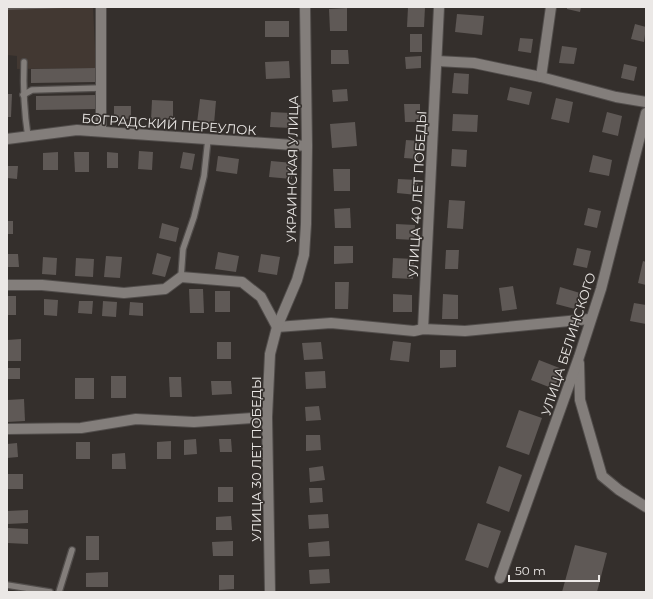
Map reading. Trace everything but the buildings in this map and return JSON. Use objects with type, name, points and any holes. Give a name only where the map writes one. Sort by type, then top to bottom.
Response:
[{"type":"street","points":[[101,7],[101,131]]},
{"type":"street","name":"УКРАИНСКАЯ УЛИЦА","points":[[277,327],[297,280],[304,256],[307,146],[305,7]]},
{"type":"street","name":"УЛИЦА 40 ЛЕТ ПОБЕДЫ","points":[[423,329],[439,7]]},
{"type":"street","points":[[541,77],[551,7]]},
{"type":"street","points":[[437,61],[474,63],[541,77],[616,97],[646,102]]},
{"type":"street","name":"УЛИЦА БЕЛИНСКОГО","points":[[500,578],[579,357],[590,319],[601,289],[646,113]]},
{"type":"street","name":"БОГРАДСКИЙ ПЕРЕУЛОК","points":[[7,139],[77,130],[307,146]]},
{"type":"street","points":[[7,285],[42,285],[124,293],[165,289],[181,277],[242,282],[261,297],[277,327],[331,323],[414,331],[423,329],[465,331],[590,319]]},
{"type":"street","name":"УЛИЦА 30 ЛЕТ ПОБЕДЫ","points":[[270,592],[267,416],[270,354],[277,327]]},
{"type":"street","points":[[579,357],[580,400],[602,476],[646,507]]},
{"type":"street","points":[[7,429],[81,428],[136,420],[194,422],[267,416]]},
{"type":"lane","points":[[24,62],[23,94],[28,137]]},
{"type":"lane","points":[[23,94],[32,90],[101,88]]},
{"type":"lane","points":[[181,277],[183,249],[194,217],[204,176],[208,139]]},
{"type":"lane","points":[[59,592],[72,550]]},
{"type":"lane","points":[[7,585],[50,592]]},
{"type":"shaded area","points":[[7,7],[93,7],[96,68],[17,69],[17,56],[7,55]]}]
